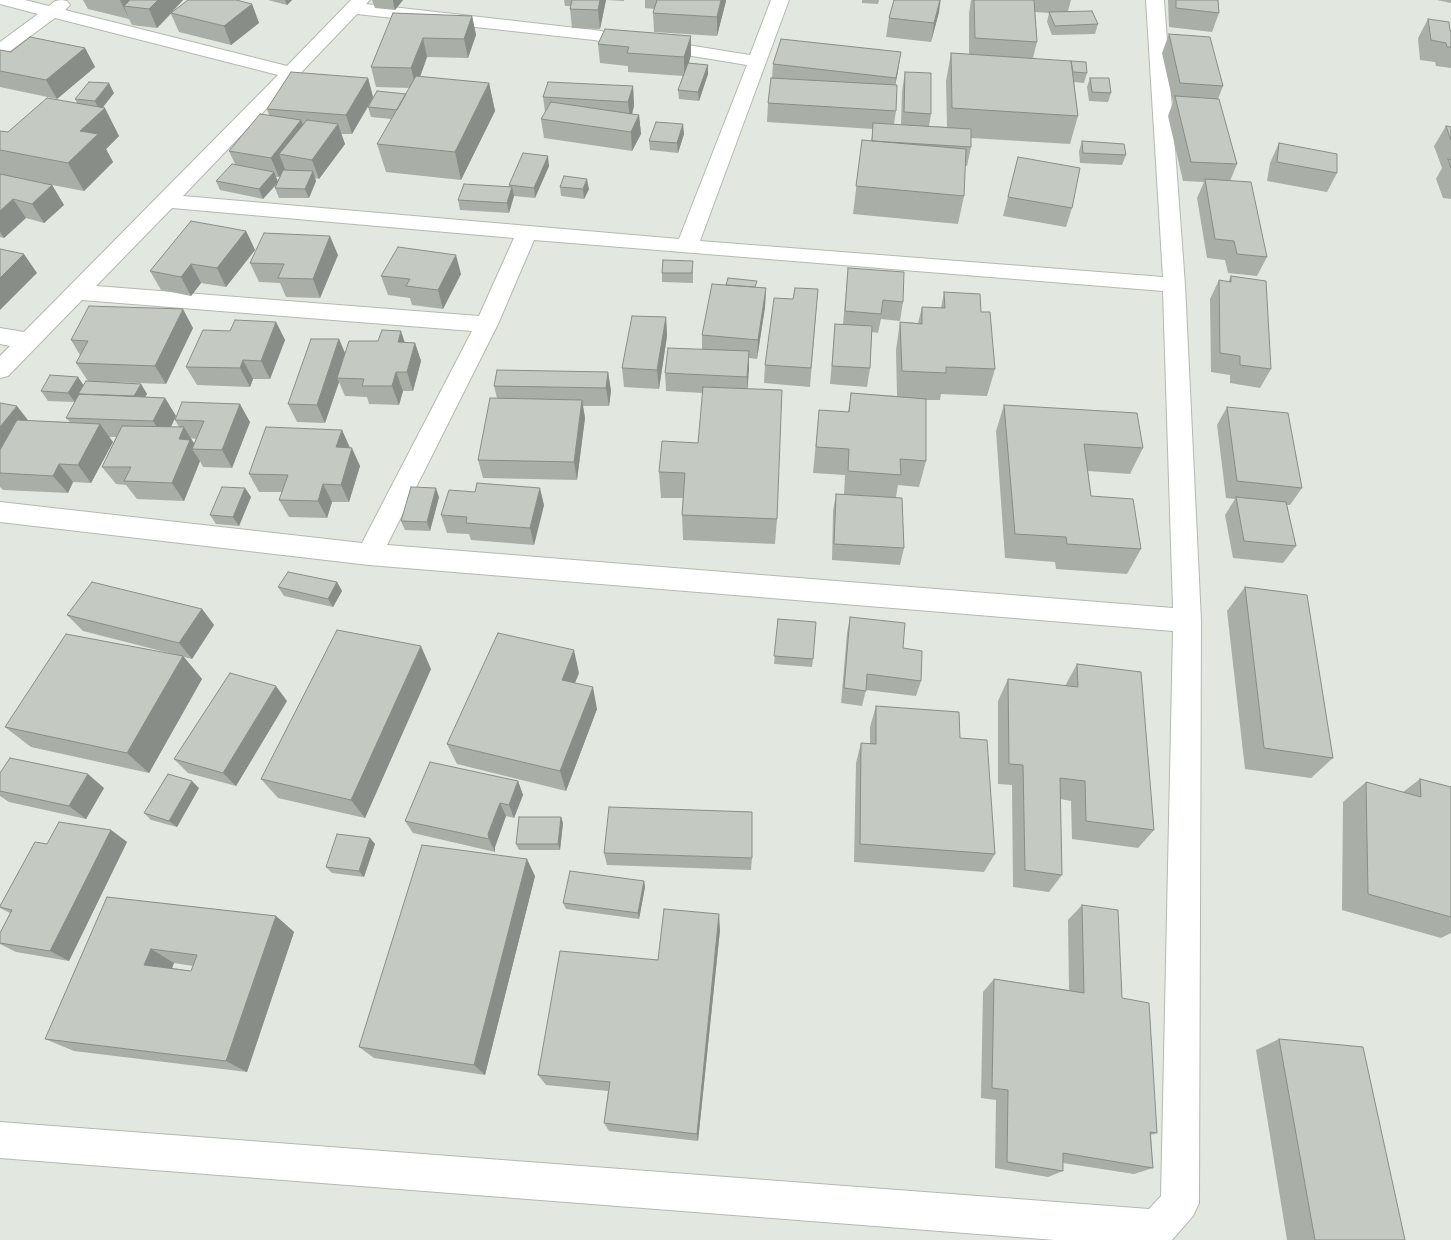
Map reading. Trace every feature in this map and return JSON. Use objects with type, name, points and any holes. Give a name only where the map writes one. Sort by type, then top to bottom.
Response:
[{"type":"street","points":[[5,0],[291,73]]},
{"type":"street","points":[[0,50],[69,0]]},
{"type":"street","points":[[687,247],[780,0]]},
{"type":"street","points":[[0,1140],[1157,1229],[1180,1203],[1187,621],[1174,285],[1155,0]]},
{"type":"street","points":[[0,370],[358,4],[594,34],[757,61]]},
{"type":"street","points":[[167,201],[687,247],[1174,285]]},
{"type":"street","points":[[369,554],[486,324],[527,232]]},
{"type":"street","points":[[77,292],[486,324]]},
{"type":"street","points":[[0,336],[28,341]]},
{"type":"street","points":[[0,512],[369,554],[1187,621]]},
{"type":"building","points":[[130,0],[158,0],[149,9],[124,6]]},
{"type":"building","points":[[188,0],[236,0],[252,4],[224,26],[171,13]]},
{"type":"building","points":[[572,0],[600,0],[598,10],[570,9]]},
{"type":"building","points":[[657,0],[721,0],[717,17],[653,13]]},
{"type":"building","points":[[894,0],[940,0],[934,23],[889,18]]},
{"type":"building","points":[[974,0],[1034,0],[1037,42],[975,38]]},
{"type":"building","points":[[1176,0],[1218,0],[1219,13],[1176,8]]},
{"type":"building","points":[[1092,11],[1098,24],[1055,26],[1049,12]]},
{"type":"building","points":[[393,13],[472,16],[464,39],[423,38],[411,68],[371,67]]},
{"type":"building","points":[[1428,19],[1449,22],[1451,47],[1447,47],[1446,43],[1431,40]]},
{"type":"building","points":[[605,29],[691,36],[684,57],[627,53],[629,47],[598,44]]},
{"type":"building","points":[[1169,34],[1210,37],[1223,86],[1180,83]]},
{"type":"building","points":[[30,37],[85,48],[46,80],[0,71],[0,50],[11,52]]},
{"type":"building","points":[[781,39],[901,52],[896,78],[773,64]]},
{"type":"building","points":[[951,53],[1071,61],[1078,116],[952,108]]},
{"type":"building","points":[[1071,61],[1086,62],[1087,73],[1073,72]]},
{"type":"building","points":[[688,63],[708,65],[698,92],[678,90]]},
{"type":"building","points":[[291,72],[368,78],[346,115],[267,109]]},
{"type":"building","points":[[905,72],[931,73],[931,114],[904,112]]},
{"type":"building","points":[[416,76],[489,83],[455,152],[377,144]]},
{"type":"building","points":[[771,78],[897,85],[896,111],[768,103]]},
{"type":"building","points":[[1090,78],[1109,78],[1111,93],[1092,92]]},
{"type":"building","points":[[89,82],[109,83],[95,101],[75,99]]},
{"type":"building","points":[[548,82],[633,86],[628,102],[543,97]]},
{"type":"building","points":[[377,91],[406,94],[397,110],[368,107]]},
{"type":"building","points":[[1175,96],[1219,99],[1237,164],[1191,162]]},
{"type":"building","points":[[47,98],[105,108],[80,131],[98,134],[68,163],[0,150],[0,131],[8,132]]},
{"type":"building","points":[[551,102],[639,115],[631,132],[541,119]]},
{"type":"building","points":[[260,114],[301,120],[271,158],[229,151]]},
{"type":"building","points":[[307,120],[338,124],[312,160],[279,154]]},
{"type":"building","points":[[656,122],[683,124],[677,143],[649,141]]},
{"type":"building","points":[[873,123],[971,129],[971,147],[872,141]]},
{"type":"building","points":[[1446,126],[1451,127],[1451,140]]},
{"type":"building","points":[[862,140],[966,149],[964,196],[856,186]]},
{"type":"building","points":[[1082,141],[1124,144],[1126,155],[1083,153]]},
{"type":"building","points":[[1279,143],[1337,154],[1337,173],[1277,162]]},
{"type":"building","points":[[523,153],[548,156],[534,188],[509,185]]},
{"type":"building","points":[[1018,157],[1080,168],[1072,208],[1008,197]]},
{"type":"building","points":[[232,164],[274,172],[259,189],[216,181]]},
{"type":"building","points":[[283,170],[313,171],[305,189],[275,188]]},
{"type":"building","points":[[0,174],[52,185],[32,204],[13,199],[0,211]]},
{"type":"building","points":[[564,176],[587,179],[583,189],[560,187]]},
{"type":"building","points":[[1205,179],[1251,182],[1267,257],[1237,254],[1234,241],[1215,239]]},
{"type":"building","points":[[464,184],[512,187],[507,203],[458,200]]},
{"type":"building","points":[[191,221],[246,231],[217,268],[191,264],[181,277],[150,271]]},
{"type":"building","points":[[264,233],[330,236],[313,279],[278,278],[284,264],[250,263]]},
{"type":"building","points":[[398,247],[456,255],[438,290],[406,286],[410,279],[381,276]]},
{"type":"building","points":[[0,249],[24,254],[0,278]]},
{"type":"building","points":[[663,260],[693,261],[692,273],[662,273]]},
{"type":"building","points":[[848,268],[904,272],[903,302],[883,300],[881,314],[845,311]]},
{"type":"building","points":[[1231,276],[1266,281],[1271,369],[1240,365],[1240,356],[1220,353],[1219,280],[1231,282]]},
{"type":"building","points":[[728,278],[757,281],[755,287],[726,285]]},
{"type":"building","points":[[712,284],[766,288],[758,340],[702,335]]},
{"type":"building","points":[[795,288],[818,289],[811,368],[765,365],[774,298],[793,299]]},
{"type":"building","points":[[944,292],[980,294],[981,312],[990,312],[995,369],[946,367],[946,373],[902,371],[900,322],[922,324],[922,307],[945,308]]},
{"type":"building","points":[[89,306],[183,309],[155,366],[76,363],[88,341],[71,340]]},
{"type":"building","points":[[632,316],[666,317],[657,370],[622,368]]},
{"type":"building","points":[[235,320],[276,322],[261,361],[243,360],[240,368],[186,367],[203,330],[230,331]]},
{"type":"building","points":[[835,324],[872,326],[870,368],[832,366]]},
{"type":"building","points":[[382,330],[401,331],[398,342],[415,343],[407,372],[396,372],[392,386],[362,386],[364,379],[337,378],[349,341],[378,341]]},
{"type":"building","points":[[311,339],[339,339],[317,405],[288,404]]},
{"type":"building","points":[[668,348],[749,351],[747,377],[665,373]]},
{"type":"building","points":[[497,370],[608,372],[606,388],[494,386]]},
{"type":"building","points":[[50,375],[78,377],[68,393],[41,391]]},
{"type":"building","points":[[86,381],[141,384],[134,396],[79,394],[77,396]]},
{"type":"building","points":[[703,387],[782,390],[777,519],[682,515],[685,473],[659,472],[662,441],[698,443]]},
{"type":"building","points":[[851,393],[926,399],[926,461],[900,459],[901,475],[848,471],[849,449],[816,447],[819,410],[849,412]]},
{"type":"building","points":[[79,394],[165,398],[153,421],[66,418]]},
{"type":"building","points":[[490,398],[582,400],[574,462],[478,460]]},
{"type":"building","points":[[182,402],[240,404],[222,450],[192,449],[204,421],[175,420]]},
{"type":"building","points":[[0,403],[17,406],[0,427]]},
{"type":"building","points":[[1004,405],[1137,413],[1143,448],[1084,444],[1091,496],[1133,499],[1141,549],[1067,544],[1066,537],[1015,534]]},
{"type":"building","points":[[1227,407],[1288,413],[1302,488],[1237,481]]},
{"type":"building","points":[[17,420],[100,424],[78,465],[59,464],[53,476],[0,473],[0,450]]},
{"type":"building","points":[[122,426],[184,427],[179,439],[190,440],[172,483],[124,481],[131,467],[102,467]]},
{"type":"building","points":[[266,427],[342,430],[336,447],[352,448],[341,485],[323,484],[318,501],[279,500],[288,475],[249,474]]},
{"type":"building","points":[[477,483],[540,488],[530,528],[466,523],[467,517],[441,515],[449,490],[475,492]]},
{"type":"building","points":[[222,487],[245,488],[233,517],[210,515]]},
{"type":"building","points":[[411,487],[436,488],[427,522],[401,521]]},
{"type":"building","points":[[836,494],[902,498],[904,548],[834,544]]},
{"type":"building","points":[[1236,497],[1286,502],[1296,546],[1244,541]]},
{"type":"building","points":[[288,572],[337,582],[328,599],[278,587]]},
{"type":"building","points":[[92,582],[202,609],[179,643],[67,615]]},
{"type":"building","points":[[1245,587],[1307,595],[1333,758],[1264,748]]},
{"type":"building","points":[[850,617],[905,623],[903,648],[922,651],[921,681],[867,674],[866,691],[844,688]]},
{"type":"building","points":[[778,619],[816,622],[813,659],[774,656]]},
{"type":"building","points":[[337,630],[421,646],[351,800],[261,779]]},
{"type":"building","points":[[498,633],[574,650],[562,680],[593,687],[560,771],[447,744]]},
{"type":"building","points":[[66,634],[183,656],[127,753],[5,727]]},
{"type":"building","points":[[1077,664],[1141,672],[1154,830],[1086,821],[1085,781],[1060,778],[1062,875],[1025,870],[1023,765],[1009,764],[1008,679],[1078,687]]},
{"type":"building","points":[[230,673],[276,686],[223,773],[174,759]]},
{"type":"building","points":[[876,706],[959,712],[960,738],[987,740],[995,854],[860,844],[861,743],[876,744]]},
{"type":"building","points":[[10,758],[88,774],[69,806],[0,791],[0,773]]},
{"type":"building","points":[[430,762],[518,781],[509,805],[500,803],[488,834],[489,839],[405,821]]},
{"type":"building","points":[[168,774],[192,781],[169,821],[144,813]]},
{"type":"building","points":[[1420,779],[1451,787],[1451,917],[1368,894],[1366,782],[1421,797]]},
{"type":"building","points":[[609,807],[752,812],[752,858],[604,853]]},
{"type":"building","points":[[519,817],[561,817],[558,844],[516,844]]},
{"type":"building","points":[[59,822],[111,830],[50,951],[0,943],[0,933],[12,910],[0,906],[35,842],[47,844]]},
{"type":"building","points":[[337,834],[370,838],[359,871],[326,867]]},
{"type":"building","points":[[422,845],[527,859],[474,1065],[359,1047]]},
{"type":"building","points":[[570,871],[644,881],[638,913],[563,903]]},
{"type":"building","points":[[107,897],[276,916],[226,1061],[45,1039]],"holes":[[[151,949],[197,955],[191,971],[144,965]]]},
{"type":"building","points":[[1082,905],[1118,910],[1122,998],[1149,1003],[1157,1133],[1150,1132],[1153,1168],[1063,1153],[1063,1171],[1007,1162],[1008,1090],[992,1088],[994,979],[1084,993]]},
{"type":"building","points":[[664,909],[719,914],[697,1134],[604,1123],[610,1082],[538,1075],[560,951],[658,960]]},
{"type":"building","points":[[1279,1039],[1363,1047],[1405,1240],[1315,1240]]}]
